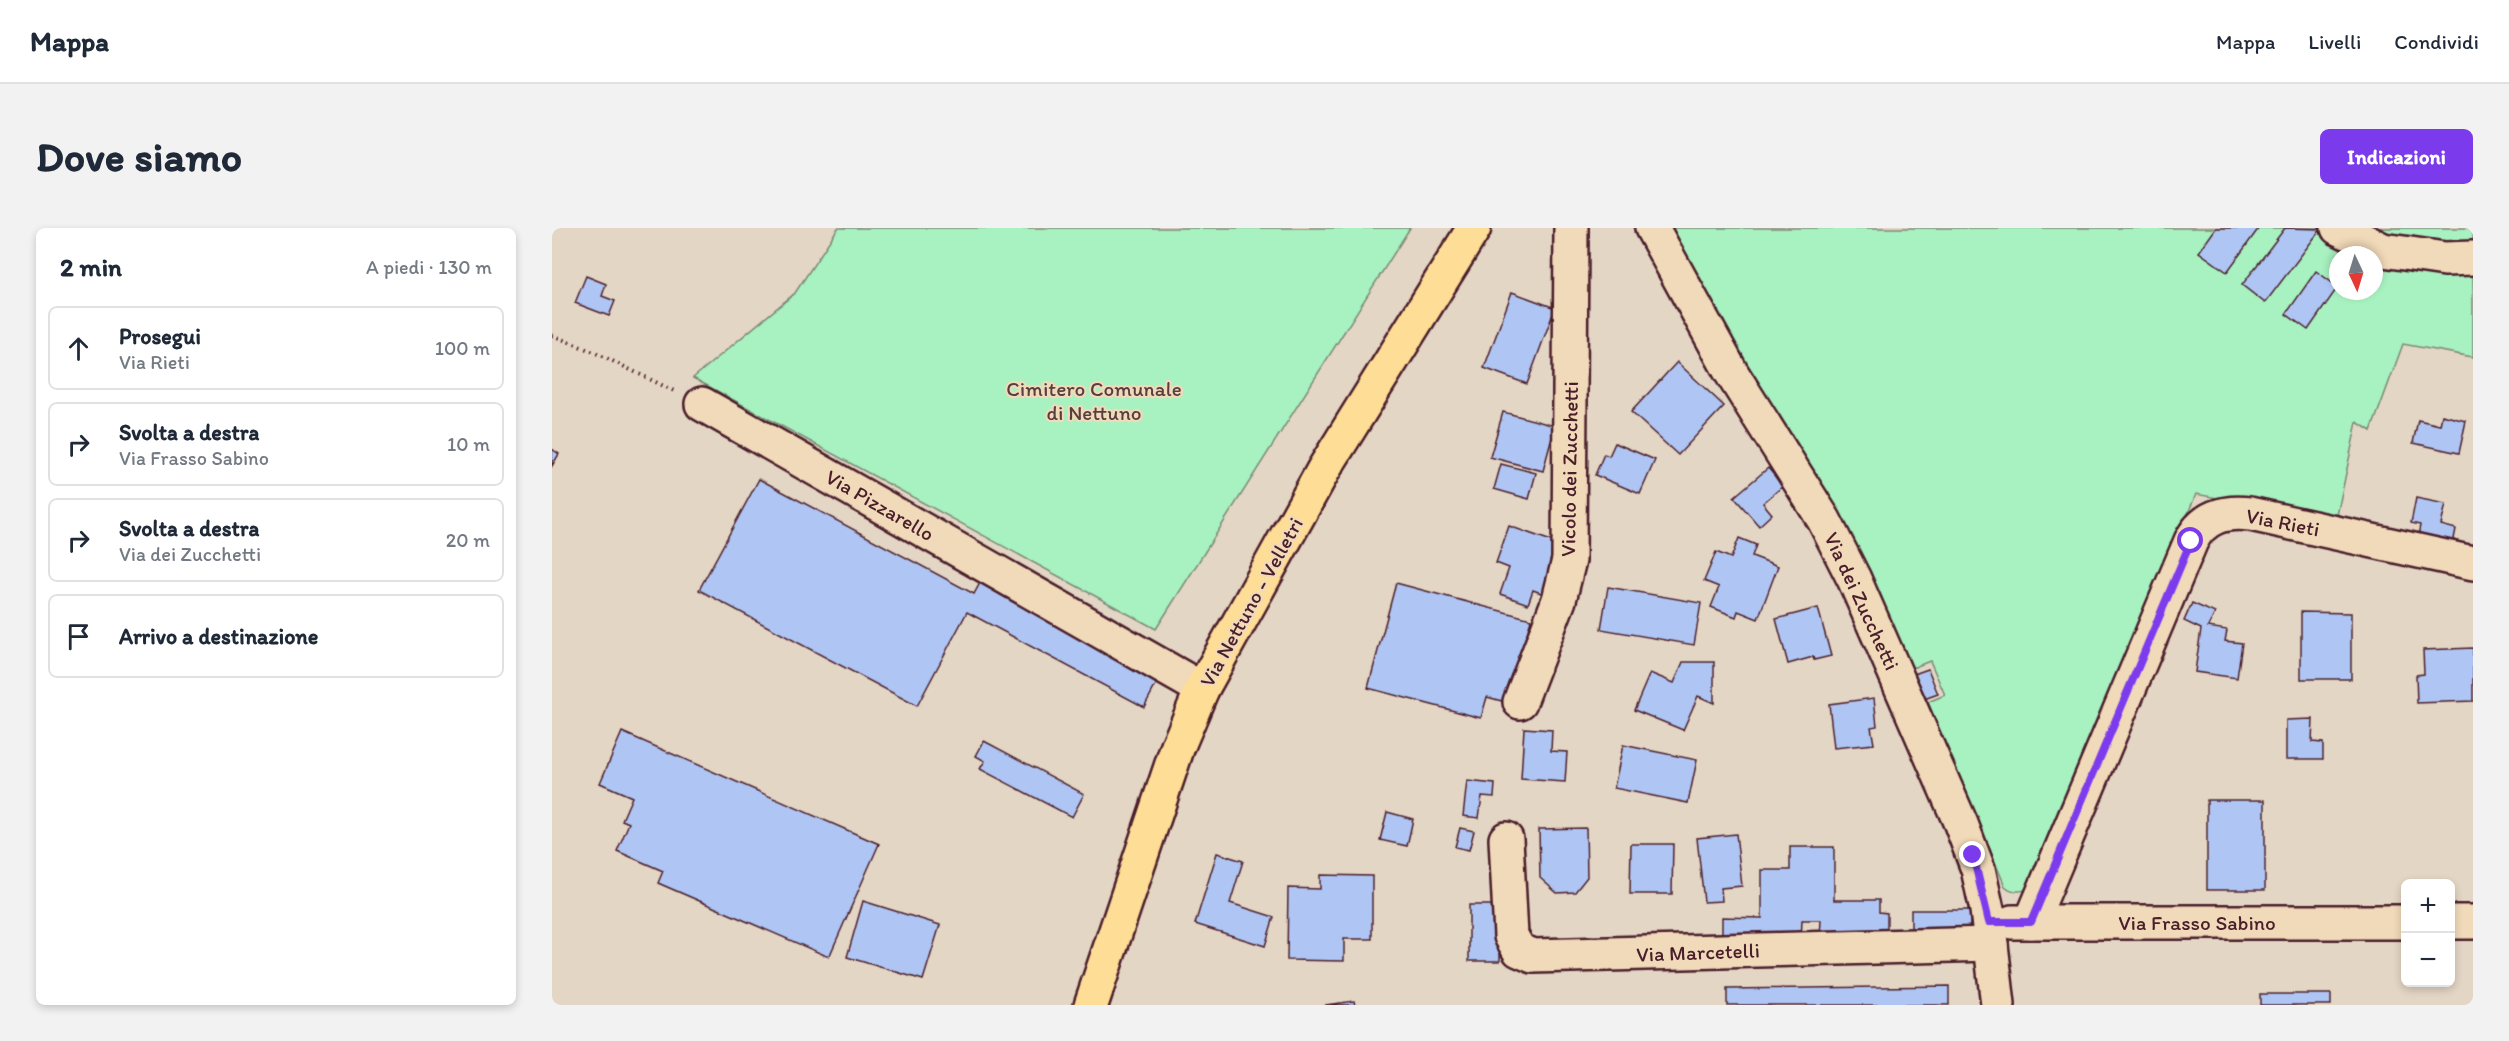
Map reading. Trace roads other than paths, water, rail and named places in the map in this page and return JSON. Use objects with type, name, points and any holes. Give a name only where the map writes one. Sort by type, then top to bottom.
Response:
[{"type":"main road","name":"Via Nettuno - Velletri","points":[[1091,1005],[1178,746],[1202,689],[1324,469],[1474,228]]},
{"type":"street","name":"Vicolo dei Zucchetti","points":[[1520,702],[1559,600],[1569,560],[1571,228]]},
{"type":"street","name":"Via dei Zucchetti","points":[[1652,228],[1731,372],[1812,500],[1845,560],[1968,840],[1978,869],[1990,933],[1998,1005]]},
{"type":"street","points":[[2338,228],[2383,250],[2445,259],[2473,258]]},
{"type":"street","name":"Via Pizzarello","points":[[702,404],[1202,689]]},
{"type":"street","name":"Via Rieti","points":[[2031,922],[2191,541],[2207,521],[2221,514],[2250,514],[2473,563]]},
{"type":"street","name":"Via Marcetelli","points":[[1506,839],[1511,936],[1520,950],[1533,956],[1990,933]]},
{"type":"street","name":"Via Frasso Sabino","points":[[1990,933],[2031,922],[2401,922]]},
{"type":"street","points":[[2455,922],[2473,922]]},
{"type":"park label","name":"Cimitero Comunale di Nettuno","points":[[1094,400]]}]
